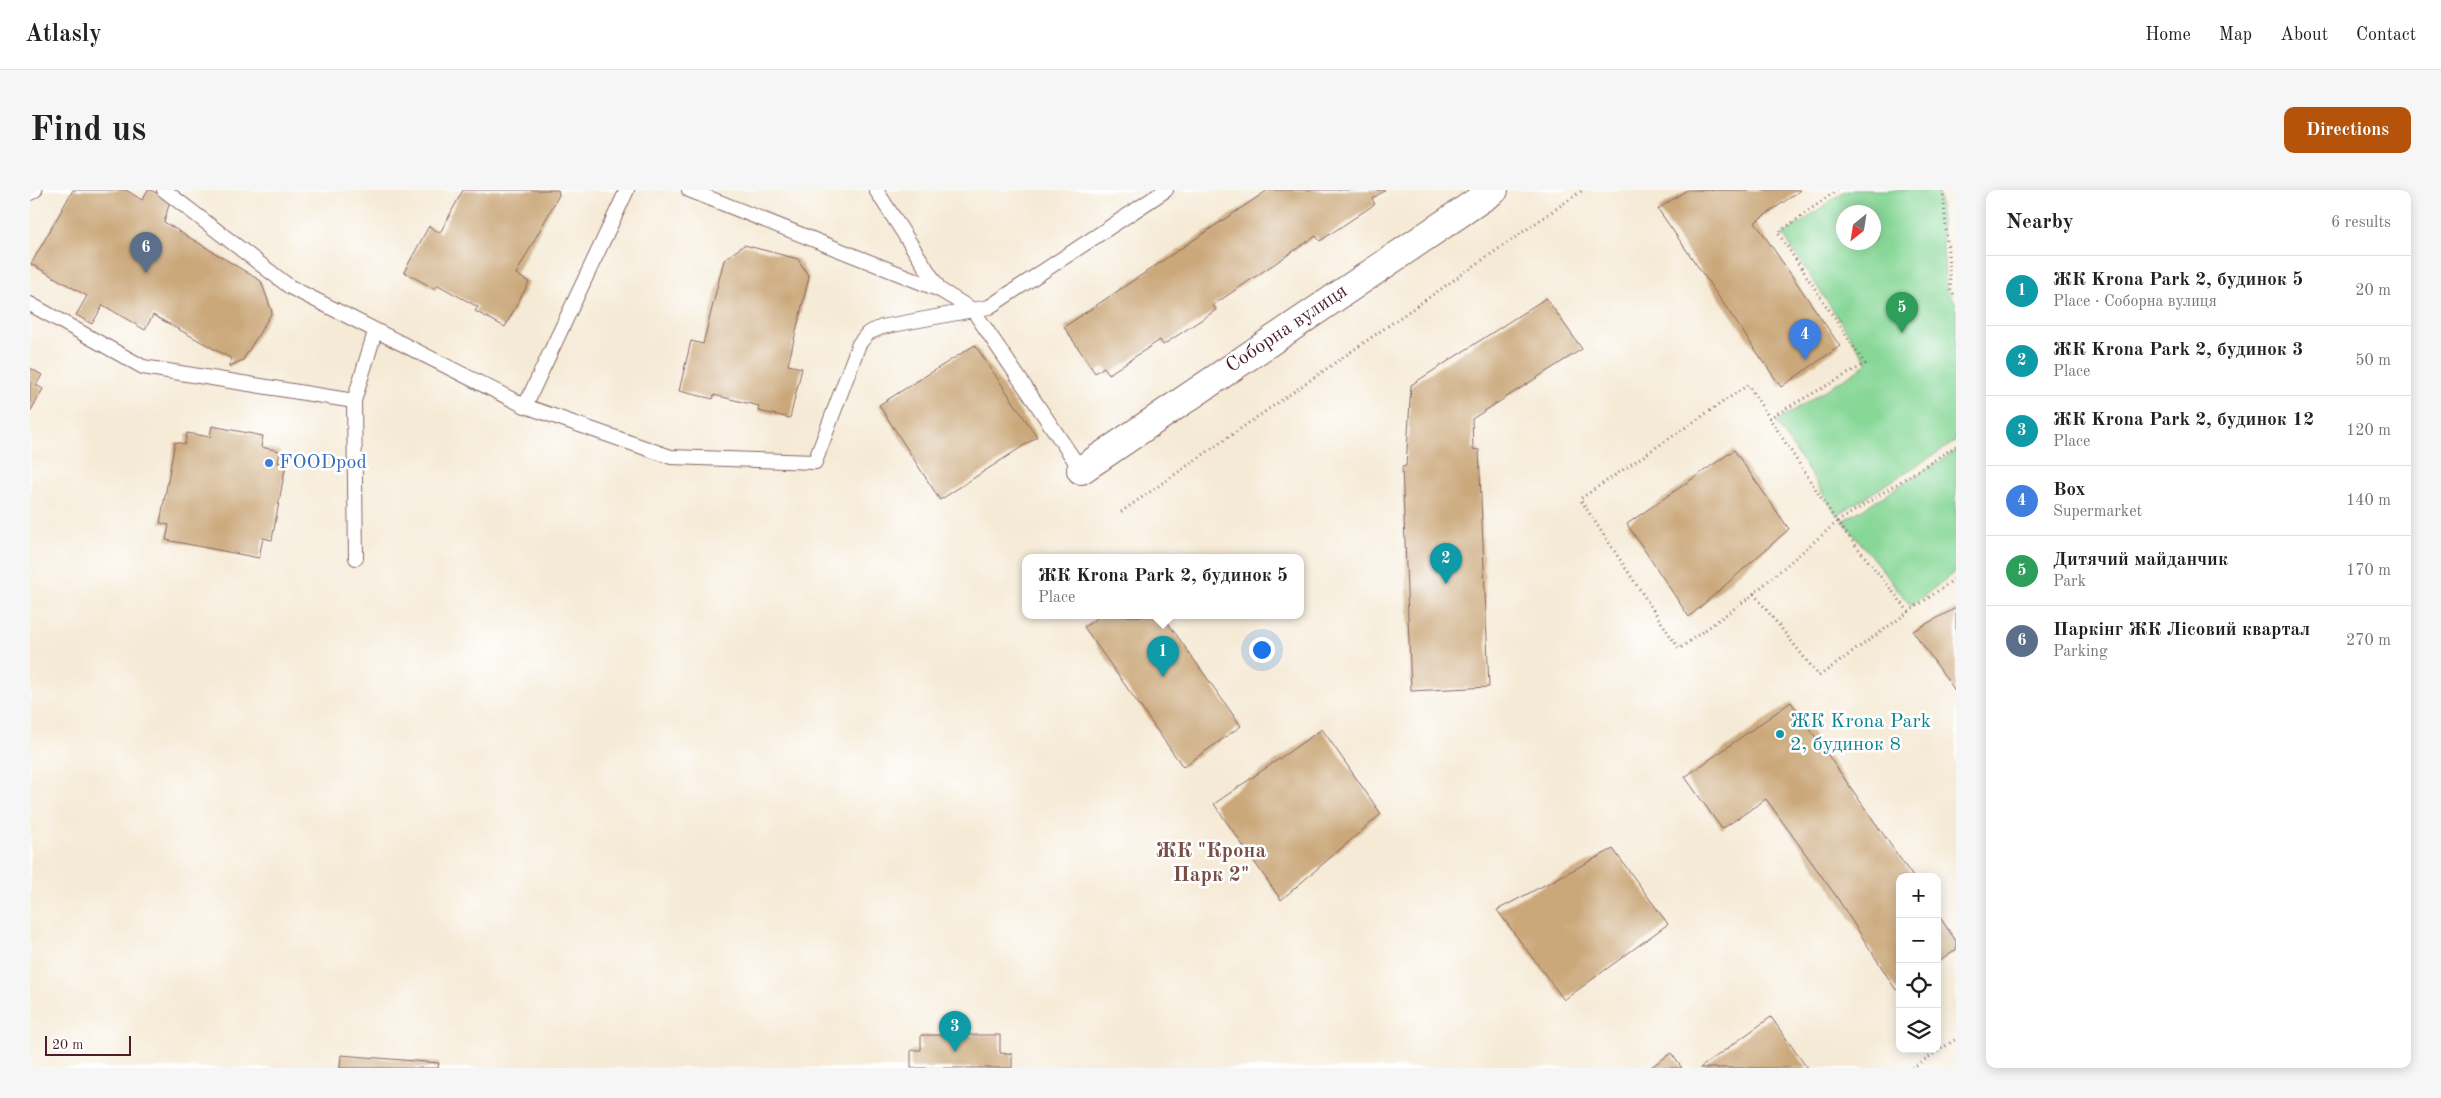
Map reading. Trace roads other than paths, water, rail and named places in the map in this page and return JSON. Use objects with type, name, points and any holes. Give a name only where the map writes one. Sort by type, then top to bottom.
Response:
[{"type":"street","name":"Соборна вулиця","points":[[1081,470],[1494,190]]},
{"type":"lane","points":[[30,193],[35,190]]},
{"type":"lane","points":[[164,190],[290,287],[375,332],[525,406],[672,457],[815,462],[859,344],[868,333],[882,327],[989,308],[1166,190]]},
{"type":"lane","points":[[525,406],[627,190]]},
{"type":"lane","points":[[689,190],[940,290],[973,310],[1081,470]]},
{"type":"lane","points":[[876,190],[940,290]]},
{"type":"lane","points":[[30,304],[143,367],[354,401]]},
{"type":"lane","points":[[356,558],[354,401],[375,332]]},
{"type":"place","name":"Паркінг ЖК Лісовий квартал","points":[[146,273]]},
{"type":"place","name":"Дитячий майданчик","points":[[1902,333]]},
{"type":"place","name":"Box","points":[[1805,360]]},
{"type":"place","name":"FOODpod","points":[[269,463]]},
{"type":"place","name":"ЖК Krona Park 2, будинок 3","points":[[1446,584]]},
{"type":"place","name":"ЖК Krona Park 2, будинок 5","points":[[1163,677]]},
{"type":"place","name":"ЖК Krona Park 2, будинок 8","points":[[1780,734]]},
{"type":"place","name":"ЖК Krona Park 2, будинок 12","points":[[955,1052]]},
{"type":"district","name":"ЖК \"Крона Парк 2\"","points":[[1211,863]]}]
